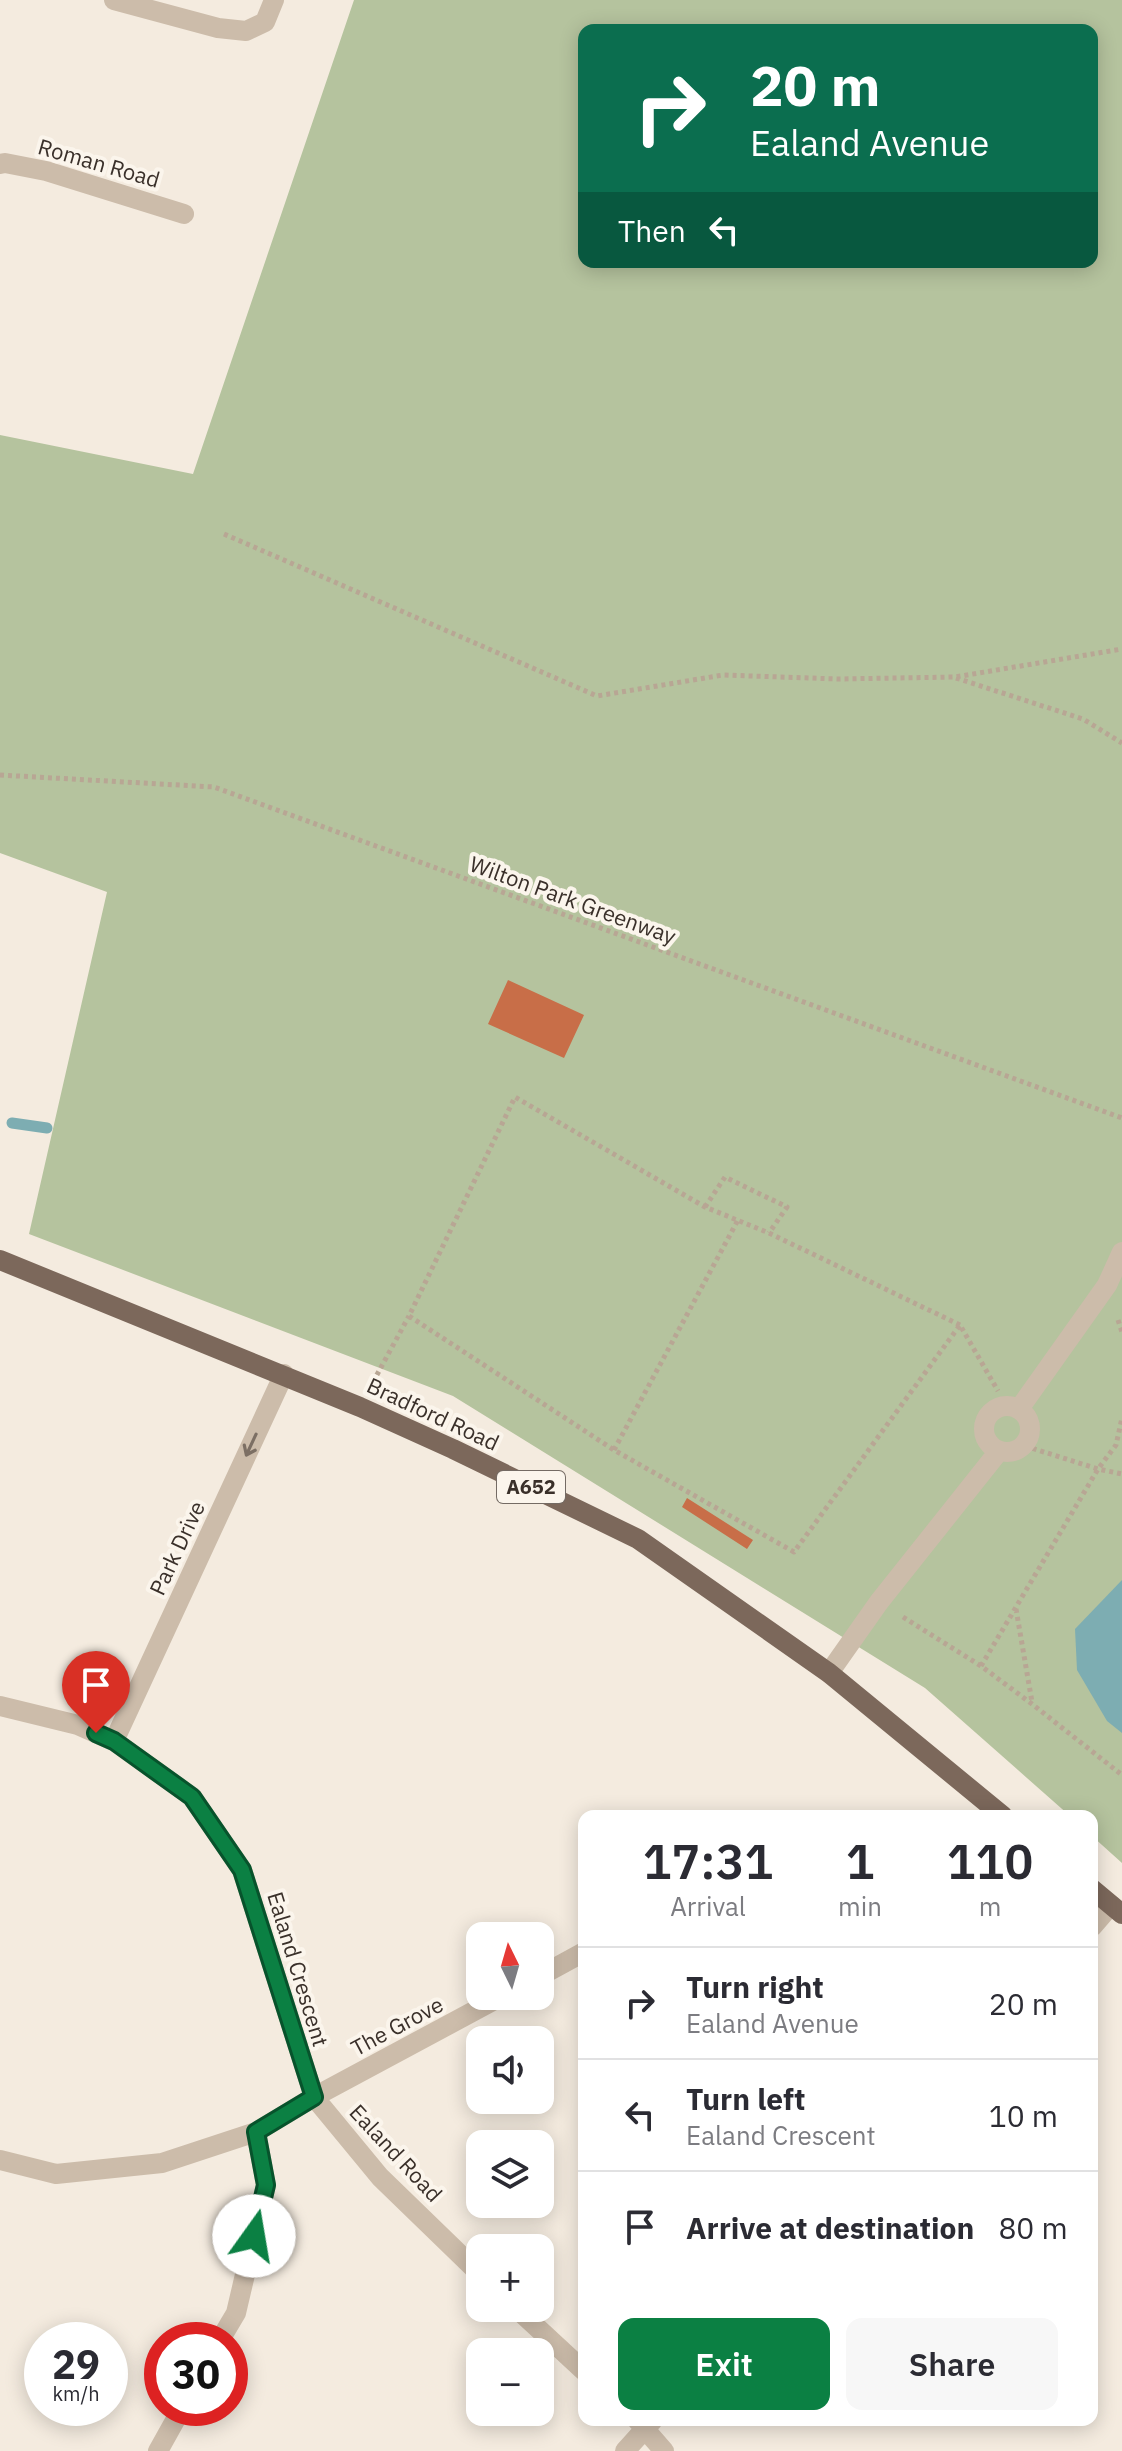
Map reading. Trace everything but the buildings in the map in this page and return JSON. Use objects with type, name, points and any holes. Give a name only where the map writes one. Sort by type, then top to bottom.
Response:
[{"type":"main road","name":"Bradford Road","points":[[0,1260],[360,1407],[638,1539],[829,1673],[996,1810]]},
{"type":"main road","points":[[1098,1894],[1117,1910]]},
{"type":"street","points":[[114,0],[218,28],[246,31],[265,22],[274,0]]},
{"type":"street","name":"Roman Road","points":[[0,164],[46,171],[184,214]]},
{"type":"street","points":[[1013,1407],[1028,1419],[1030,1433],[1024,1445],[1013,1452],[999,1451],[988,1443],[985,1422],[993,1411],[1013,1407],[1107,1285],[1122,1252]]},
{"type":"street","name":"Park Drive","points":[[114,1741],[284,1374]]},
{"type":"street","points":[[829,1673],[879,1602],[999,1451]]},
{"type":"street","name":"Ealand Crescent","points":[[0,1706],[78,1725],[114,1741],[192,1797],[242,1870],[314,2097]]},
{"type":"street","points":[[1098,1923],[1117,1910]]},
{"type":"street","points":[[554,1968],[578,1955]]},
{"type":"street","name":"The Grove","points":[[0,2160],[56,2174],[162,2163],[256,2132],[314,2097],[476,2010]]},
{"type":"street","name":"Ealand Road","points":[[314,2097],[380,2177],[466,2260]]},
{"type":"street","points":[[231,2322],[236,2313],[266,2185],[256,2132]]},
{"type":"street","points":[[531,2322],[578,2365]]},
{"type":"street","points":[[158,2451],[172,2426]]},
{"type":"street","points":[[625,2451],[643,2426]]},
{"type":"street","points":[[647,2426],[664,2451]]},
{"type":"path","points":[[224,534],[597,696],[723,675],[838,679],[955,677],[1122,649]]},
{"type":"path","points":[[955,677],[1083,719],[1122,743]]},
{"type":"path","name":"Wilton Park Greenway","points":[[0,775],[214,787],[1122,1118]]},
{"type":"path","points":[[360,1407],[409,1316],[515,1097],[705,1207],[769,1233],[960,1325],[1013,1407]]},
{"type":"path","points":[[705,1207],[725,1177],[787,1207],[769,1233]]},
{"type":"path","points":[[614,1450],[738,1220]]},
{"type":"path","points":[[409,1316],[614,1450],[794,1552],[960,1325]]},
{"type":"path","points":[[981,1666],[1098,1469],[1116,1445],[1122,1418]]},
{"type":"path","points":[[1024,1445],[1122,1474]]},
{"type":"path","points":[[879,1602],[981,1666],[1122,1775]]},
{"type":"path","points":[[1016,1608],[1032,1704]]},
{"type":"green space","points":[[354,0],[1122,0],[1122,1863],[1098,1841],[1098,1810],[1063,1810],[925,1688],[453,1396],[29,1234],[107,892],[0,853],[0,435],[193,474]]},
{"type":"water","points":[[1122,1580],[1122,1733],[1107,1721],[1077,1670],[1075,1629]]},
{"type":"waterway","points":[[12,1123],[47,1128]]},
{"type":"route","points":[[96,1733],[114,1741],[192,1797],[242,1870],[314,2097],[256,2132],[266,2185],[254,2236]]}]
